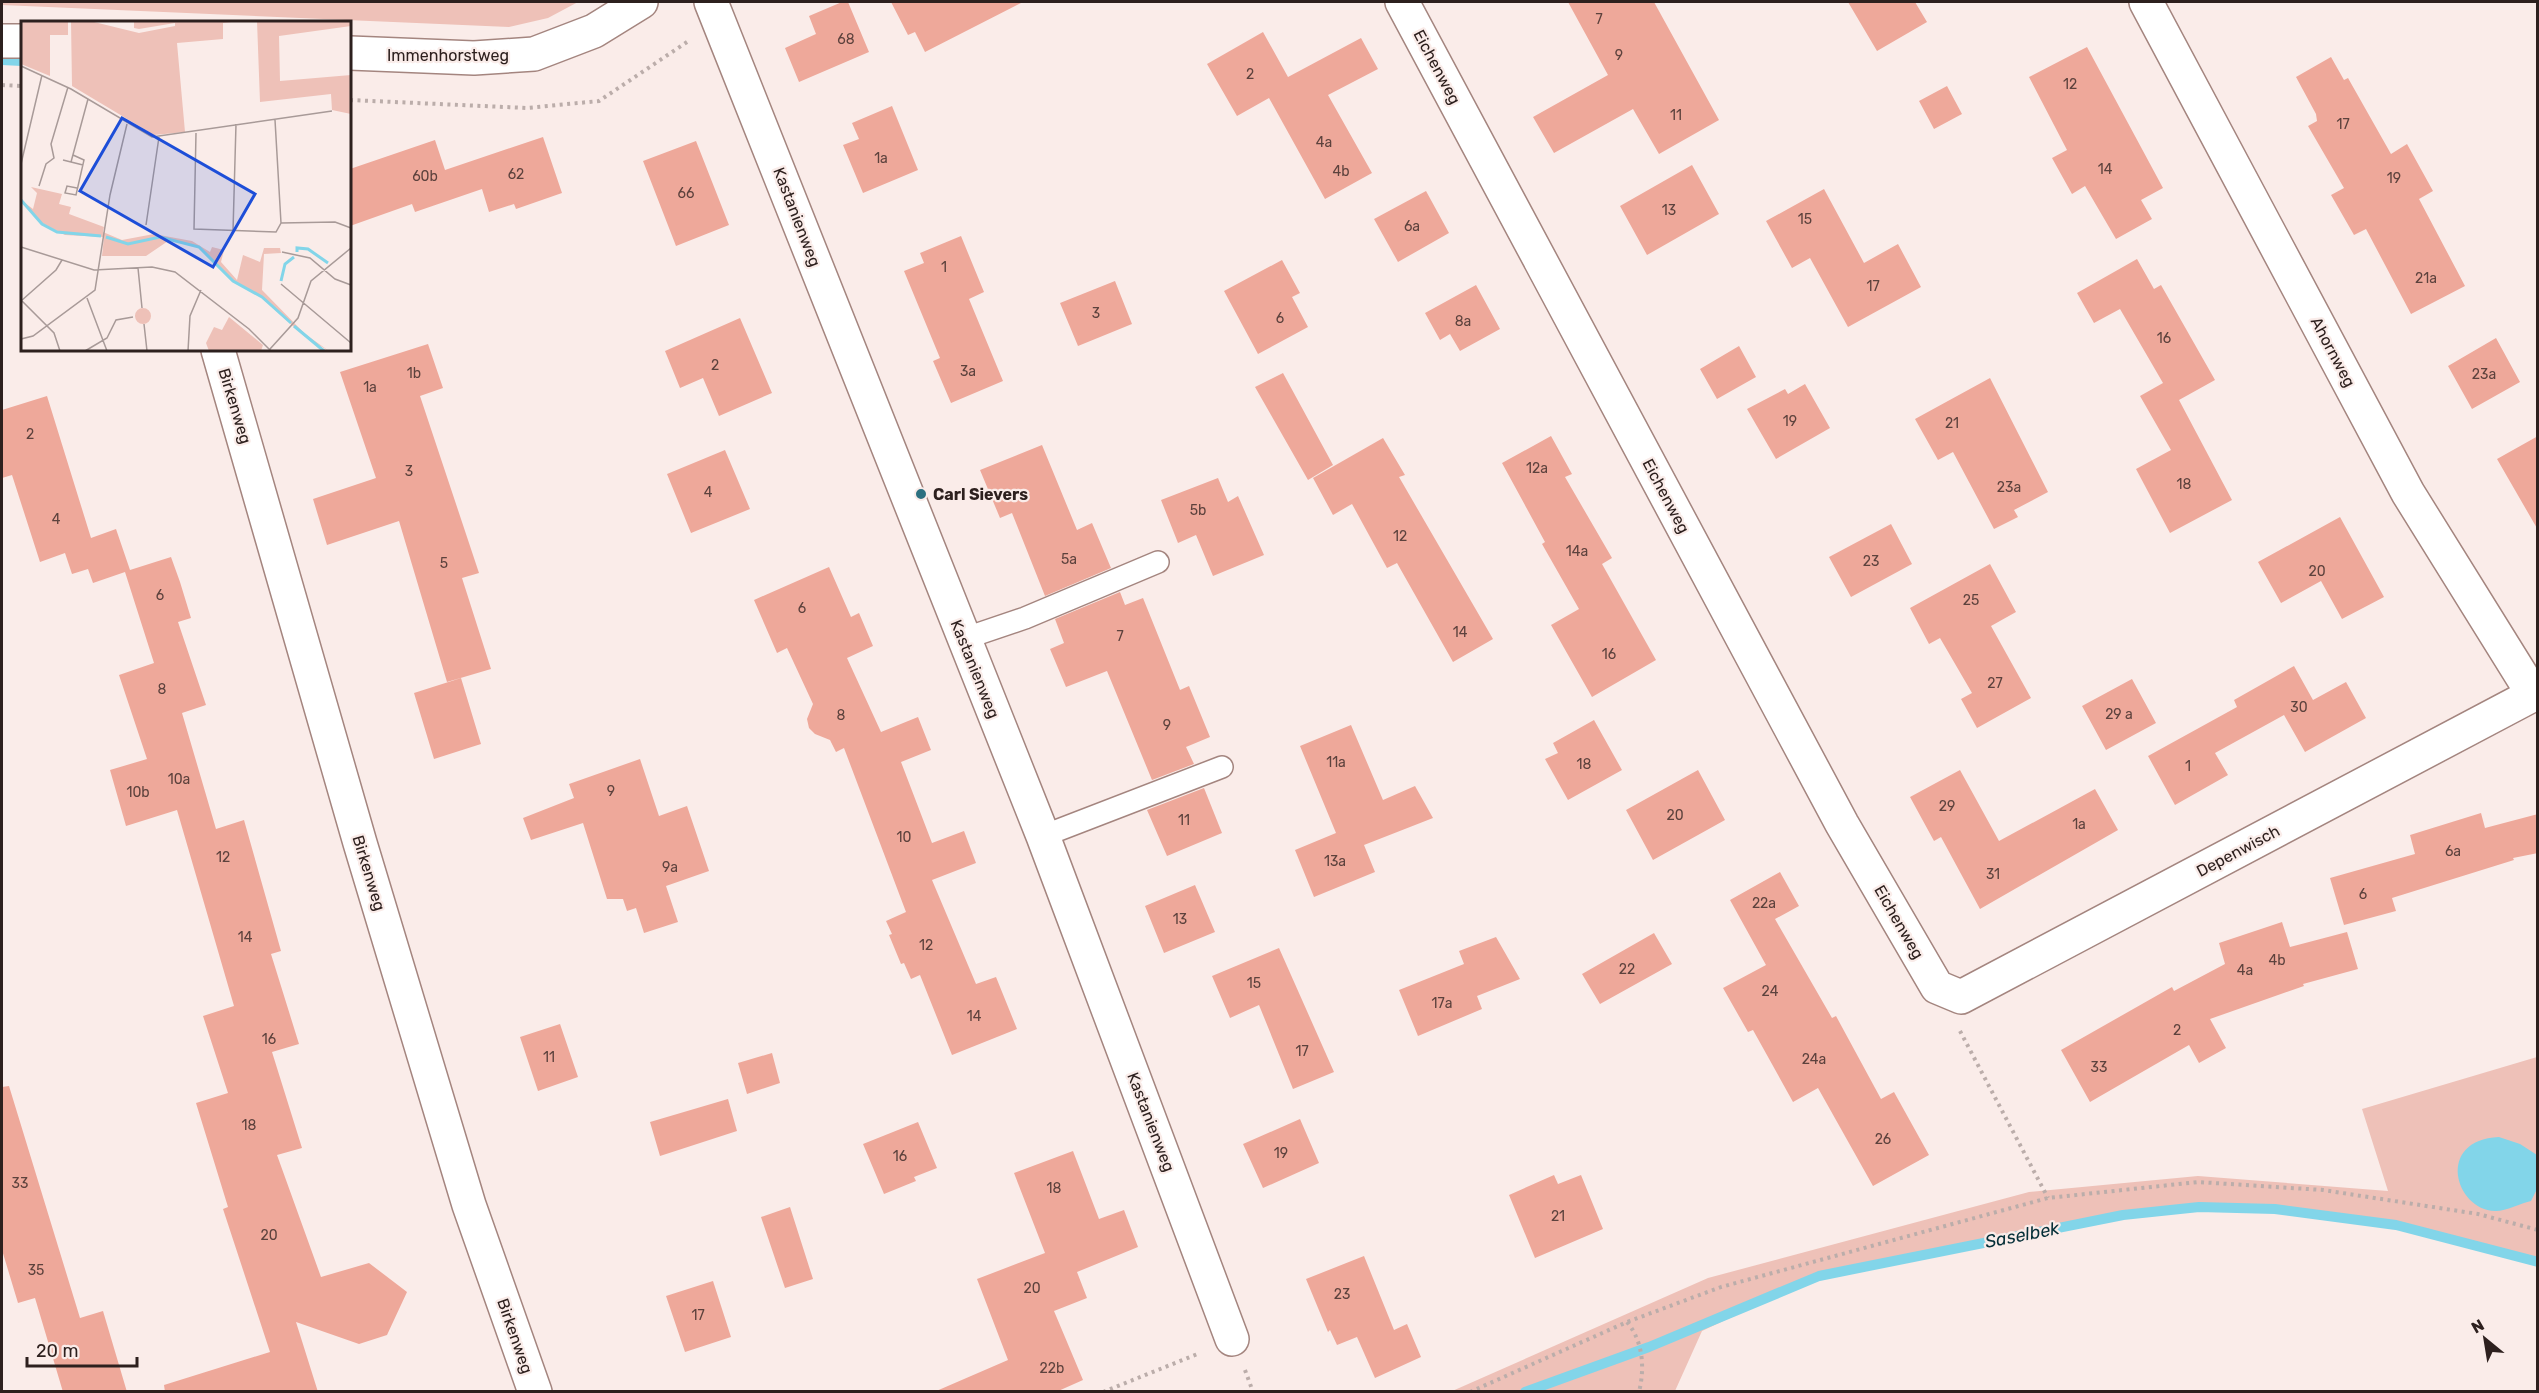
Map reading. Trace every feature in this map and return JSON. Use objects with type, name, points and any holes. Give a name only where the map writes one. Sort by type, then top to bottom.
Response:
[{"type":"street","name":"Immenhorstweg","points":[[351,53],[474,58],[534,54],[594,32],[641,2]]},
{"type":"street","name":"Kastanienweg","points":[[711,2],[1043,836],[1232,1339]]},
{"type":"street","name":"Eichenweg","points":[[1402,2],[1786,721],[1937,987]]},
{"type":"street","name":"Ahornweg","points":[[2146,2],[2408,493],[2535,693]]},
{"type":"street","points":[[2,41],[21,41]]},
{"type":"street","name":"Birkenweg","points":[[218,351],[366,866],[469,1205],[535,1392]]},
{"type":"street","name":"Depenwisch","points":[[1937,987],[1961,997],[2535,693]]},
{"type":"lane","points":[[963,639],[1025,618],[1158,562]]},
{"type":"lane","points":[[1043,836],[1222,767]]},
{"type":"path","points":[[2,85],[21,86]]},
{"type":"path","points":[[1937,987],[2048,1198]]},
{"type":"path","points":[[1470,1392],[1627,1322],[1721,1287],[2048,1198],[2198,1182],[2323,1190],[2478,1214],[2538,1230]]},
{"type":"path","points":[[1627,1322],[1635,1331],[1644,1370],[1639,1392]]},
{"type":"path","points":[[1103,1392],[1232,1339]]},
{"type":"shaded area","points":[[2,2],[578,2],[548,18],[509,27],[2,5]]},
{"type":"shaded area","points":[[2537,1057],[2537,1262],[2396,1225],[2275,1209],[2222,1206],[2123,1215],[1819,1276],[1702,1331],[1675,1391],[1450,1392],[1708,1278],[2029,1192],[2198,1176],[2388,1191],[2362,1109]]},
{"type":"water","points":[[2499,1137],[2520,1144],[2537,1155],[2537,1189],[2531,1201],[2495,1211],[2481,1208],[2470,1199],[2462,1188],[2458,1175],[2459,1161],[2466,1150],[2479,1141]]},
{"type":"building","points":[[842,2],[848,2],[869,52],[799,82],[785,48],[816,34],[809,16]]},
{"type":"building","points":[[891,2],[1023,2],[925,52],[915,32],[908,35]]},
{"type":"building","points":[[1568,2],[1654,2],[1719,120],[1659,154],[1633,109],[1554,153],[1533,117],[1608,75]]},
{"type":"building","points":[[1848,2],[1915,2],[1927,22],[1877,51]]},
{"type":"building","points":[[1263,32],[1288,77],[1361,38],[1378,69],[1328,95],[1372,173],[1325,199],[1269,98],[1237,116],[1207,64]]},
{"type":"building","points":[[2087,47],[2163,188],[2141,200],[2152,219],[2116,239],[2085,186],[2072,194],[2052,158],[2067,150],[2029,77]]},
{"type":"building","points":[[2331,57],[2344,80],[2348,78],[2391,154],[2407,144],[2433,191],[2419,199],[2465,286],[2411,314],[2366,229],[2354,235],[2331,195],[2344,188],[2308,126],[2317,121],[2316,114],[2296,77]]},
{"type":"building","points":[[1947,86],[1962,114],[1934,129],[1919,101]]},
{"type":"building","points":[[892,106],[918,170],[863,193],[843,145],[859,139],[852,123]]},
{"type":"building","points":[[543,137],[562,193],[516,209],[514,204],[489,212],[482,189],[415,212],[412,204],[351,226],[351,169],[435,140],[445,170]]},
{"type":"building","points":[[696,141],[729,225],[676,246],[643,161]]},
{"type":"building","points":[[1692,165],[1719,214],[1647,255],[1620,206]]},
{"type":"building","points":[[1824,189],[1864,263],[1898,244],[1921,287],[1848,327],[1810,258],[1792,268],[1766,221]]},
{"type":"building","points":[[1426,191],[1449,233],[1398,262],[1374,219]]},
{"type":"building","points":[[961,236],[984,292],[969,299],[1003,381],[951,403],[933,361],[940,358],[904,271],[924,263],[920,253]]},
{"type":"building","points":[[2137,259],[2154,289],[2161,285],[2215,380],[2179,400],[2232,500],[2170,533],[2136,469],[2171,450],[2140,396],[2163,383],[2120,309],[2094,323],[2077,293]]},
{"type":"building","points":[[1282,260],[1300,293],[1292,297],[1308,327],[1258,354],[1224,291]]},
{"type":"building","points":[[1115,281],[1132,324],[1078,346],[1060,303]]},
{"type":"building","points":[[1476,285],[1500,329],[1460,351],[1450,334],[1440,340],[1425,313]]},
{"type":"building","points":[[740,318],[772,393],[719,416],[703,378],[680,388],[665,351]]},
{"type":"building","points":[[2496,338],[2520,382],[2472,409],[2448,366]]},
{"type":"building","points":[[428,344],[443,388],[420,396],[479,573],[462,578],[491,669],[447,682],[399,521],[327,545],[313,499],[376,478],[340,372]]},
{"type":"building","points":[[1739,346],[1756,377],[1717,399],[1700,369]]},
{"type":"building","points":[[1283,373],[1333,465],[1308,480],[1255,387]]},
{"type":"building","points":[[1990,378],[2048,492],[2014,510],[2018,517],[1994,529],[1953,452],[1938,460],[1915,419]]},
{"type":"building","points":[[1805,384],[1830,428],[1776,459],[1747,409],[1785,389],[1788,394]]},
{"type":"building","points":[[47,396],[91,538],[116,529],[130,570],[171,557],[180,582],[191,618],[178,622],[206,705],[182,713],[216,829],[244,820],[281,951],[271,954],[299,1044],[272,1052],[302,1148],[277,1155],[321,1277],[369,1263],[407,1292],[387,1335],[359,1344],[296,1322],[318,1392],[165,1392],[164,1385],[270,1352],[223,1209],[228,1207],[196,1103],[228,1093],[203,1016],[234,1006],[177,810],[126,826],[110,770],[147,759],[119,675],[154,663],[125,572],[93,583],[88,569],[72,574],[65,553],[40,562],[12,475],[2,478],[2,410]]},
{"type":"building","points":[[1551,436],[1572,474],[1565,477],[1612,558],[1602,564],[1656,660],[1592,697],[1551,625],[1579,609],[1542,544],[1545,542],[1502,463]]},
{"type":"building","points":[[2538,436],[2538,530],[2497,459]]},
{"type":"building","points":[[1383,438],[1405,475],[1399,477],[1493,639],[1453,662],[1397,563],[1387,568],[1352,504],[1333,515],[1313,478]]},
{"type":"building","points":[[1042,445],[1077,530],[1092,523],[1111,568],[1045,596],[1012,513],[1000,518],[980,470]]},
{"type":"building","points":[[725,450],[750,509],[691,533],[667,474]]},
{"type":"building","points":[[1218,478],[1228,502],[1238,496],[1264,555],[1213,576],[1196,535],[1178,543],[1161,500]]},
{"type":"building","points":[[2340,517],[2384,597],[2342,619],[2321,581],[2281,603],[2258,562]]},
{"type":"building","points":[[1891,524],[1912,564],[1851,597],[1829,557]]},
{"type":"building","points":[[1990,564],[2016,612],[1991,626],[2031,698],[1977,728],[1961,699],[1972,693],[1940,638],[1929,644],[1910,608]]},
{"type":"building","points":[[829,567],[851,617],[859,613],[873,646],[847,658],[881,732],[918,717],[931,750],[901,762],[932,843],[964,831],[976,863],[932,880],[976,984],[996,977],[1017,1029],[952,1055],[920,975],[911,979],[904,963],[901,964],[889,935],[892,934],[886,921],[906,912],[844,748],[836,752],[830,740],[815,734],[809,728],[807,719],[813,704],[787,648],[777,653],[754,600]]},
{"type":"building","points":[[1120,592],[1125,605],[1143,598],[1180,690],[1189,686],[1210,737],[1186,747],[1194,764],[1152,780],[1107,671],[1066,687],[1050,649],[1064,643],[1055,619]]},
{"type":"building","points":[[2294,666],[2313,700],[2346,682],[2366,718],[2305,752],[2284,715],[2215,753],[2228,775],[2175,805],[2148,756],[2237,707],[2234,700]]},
{"type":"building","points":[[461,678],[481,744],[434,759],[414,693]]},
{"type":"building","points":[[2132,679],[2156,723],[2106,750],[2082,706]]},
{"type":"building","points":[[1594,720],[1622,770],[1568,800],[1545,759],[1558,753],[1553,743]]},
{"type":"building","points":[[1351,725],[1383,800],[1415,786],[1433,818],[1364,845],[1375,872],[1314,897],[1295,850],[1336,833],[1300,746]]},
{"type":"building","points":[[640,759],[659,816],[687,806],[709,871],[666,886],[678,922],[644,933],[636,908],[627,911],[623,899],[607,899],[583,823],[531,840],[523,818],[574,798],[569,784]]},
{"type":"building","points":[[1698,770],[1725,820],[1653,860],[1626,810]]},
{"type":"building","points":[[1960,770],[1999,841],[2095,789],[2118,830],[1980,909],[1941,837],[1934,841],[1910,797]]},
{"type":"building","points":[[1204,788],[1222,833],[1167,856],[1147,810]]},
{"type":"building","points":[[2481,813],[2485,828],[2538,814],[2538,853],[2513,858],[2514,860],[2392,898],[2396,911],[2344,925],[2330,878],[2415,854],[2410,835]]},
{"type":"building","points":[[1780,872],[1799,906],[1775,919],[1832,1018],[1836,1016],[1881,1099],[1894,1092],[1929,1155],[1873,1186],[1818,1088],[1793,1102],[1753,1030],[1748,1032],[1723,988],[1766,965],[1730,900]]},
{"type":"building","points":[[1195,885],[1215,932],[1164,953],[1145,906]]},
{"type":"building","points":[[2282,922],[2290,947],[2347,932],[2358,969],[2303,984],[2304,986],[2210,1019],[2226,1048],[2199,1063],[2189,1045],[2090,1102],[2061,1050],[2172,987],[2174,991],[2225,964],[2219,943]]},
{"type":"building","points":[[1654,933],[1672,964],[1600,1004],[1582,974]]},
{"type":"building","points":[[1496,937],[1520,979],[1477,996],[1482,1009],[1418,1036],[1399,990],[1464,964],[1459,951]]},
{"type":"building","points":[[1279,948],[1334,1072],[1293,1089],[1259,1005],[1230,1018],[1212,976]]},
{"type":"building","points":[[560,1024],[578,1077],[538,1091],[520,1037]]},
{"type":"building","points":[[772,1053],[780,1083],[747,1094],[738,1063]]},
{"type":"building","points":[[9,1086],[80,1318],[103,1311],[127,1392],[63,1392],[35,1298],[18,1303],[2,1250],[2,1087]]},
{"type":"building","points":[[728,1099],[737,1131],[660,1156],[650,1122]]},
{"type":"building","points":[[1300,1119],[1319,1163],[1263,1188],[1243,1144]]},
{"type":"building","points":[[918,1122],[937,1168],[914,1177],[916,1181],[884,1194],[863,1144]]},
{"type":"building","points":[[1073,1151],[1099,1219],[1124,1210],[1138,1247],[1077,1272],[1087,1298],[1054,1311],[1083,1380],[1056,1392],[934,1392],[1008,1360],[977,1279],[1045,1253],[1014,1173]]},
{"type":"building","points":[[1554,1175],[1558,1184],[1581,1175],[1603,1229],[1535,1258],[1509,1195]]},
{"type":"building","points":[[790,1207],[813,1279],[785,1288],[761,1217]]},
{"type":"building","points":[[1364,1256],[1394,1330],[1407,1324],[1421,1357],[1375,1378],[1357,1337],[1337,1345],[1330,1330],[1328,1332],[1306,1279]]},
{"type":"building","points":[[713,1281],[731,1337],[685,1352],[666,1296]]},
{"type":"waterway","points":[[2,60],[21,61]]},
{"type":"waterway","name":"Saselbek","points":[[1525,1392],[1649,1347],[1819,1276],[2123,1215],[2199,1207],[2275,1209],[2396,1225],[2538,1262]]},
{"type":"place","name":"Carl Sievers","points":[[921,494]]}]
